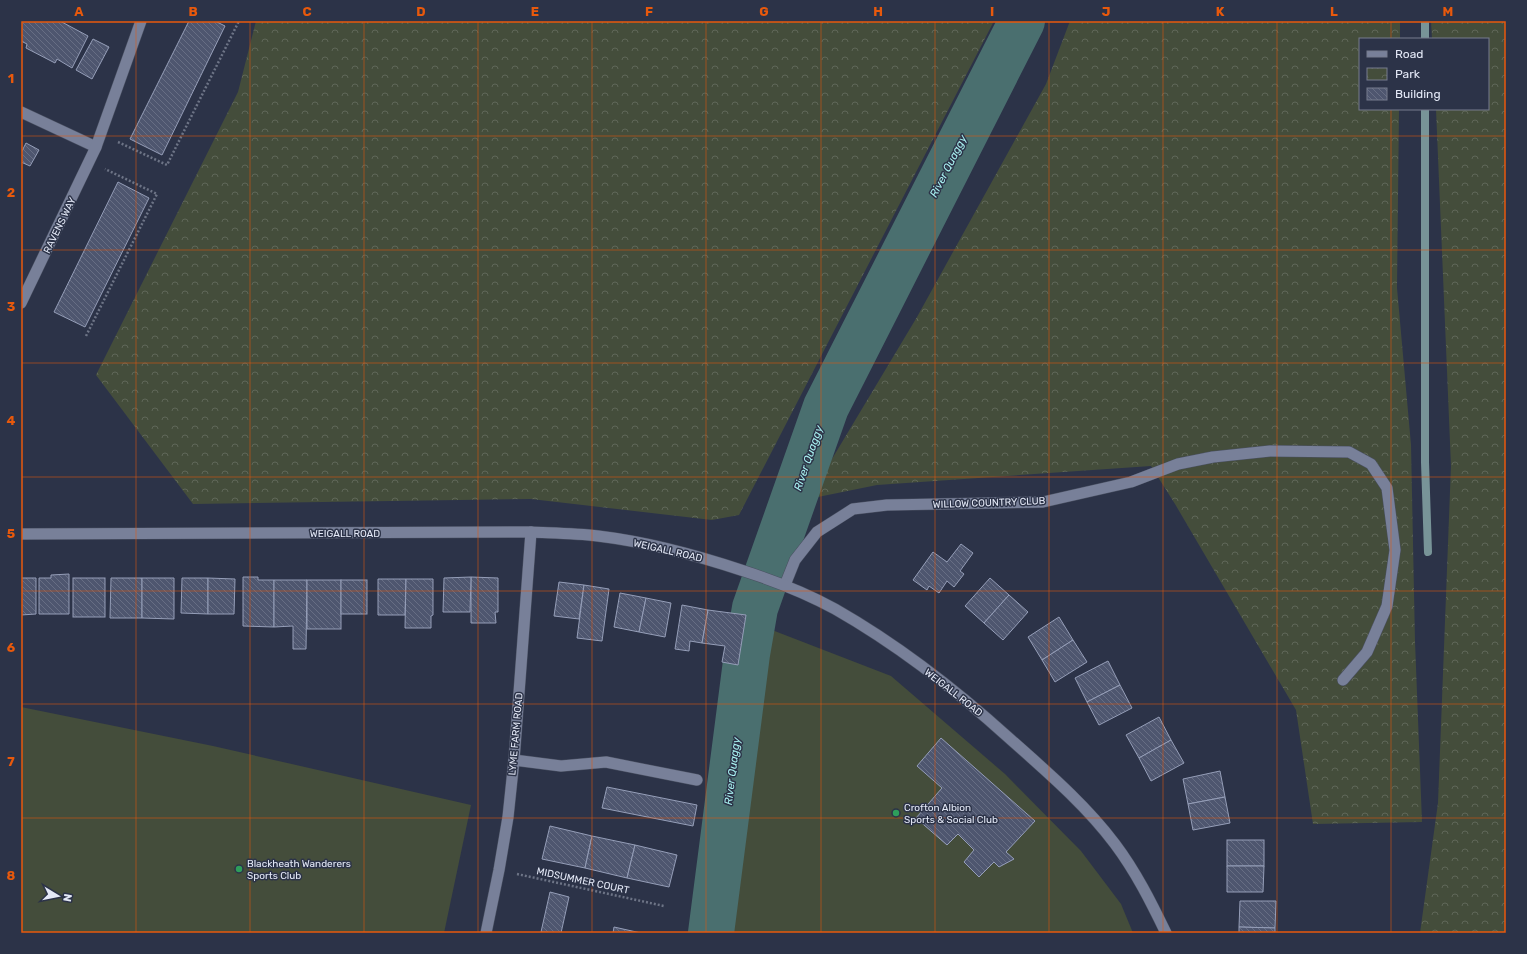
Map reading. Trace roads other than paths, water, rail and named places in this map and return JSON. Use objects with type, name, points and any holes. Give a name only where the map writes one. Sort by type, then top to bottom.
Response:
[{"type":"street","name":"RAVENS WAY","points":[[21,303],[102,135],[141,21]]},
{"type":"street","points":[[21,112],[96,147]]},
{"type":"street","name":"WILLOW COUNTRY CLUB","points":[[780,584],[795,560],[817,532],[853,509],[887,505],[1044,502],[1131,482],[1178,464],[1214,457],[1270,451],[1349,452],[1371,464],[1386,488],[1396,550],[1387,606],[1367,652],[1343,680]]},
{"type":"street","points":[[21,527],[21,534]]},
{"type":"street","name":"WEIGALL ROAD","points":[[21,534],[531,532],[597,536],[644,543],[690,554],[754,574],[833,608],[887,640],[972,705],[1031,757],[1080,804],[1115,844],[1144,888],[1166,933]]},
{"type":"street","name":"LYME FARM ROAD","points":[[486,933],[508,818],[514,760],[531,532]]},
{"type":"street","points":[[514,760],[561,766],[606,762],[697,780]]},
{"type":"waterway","name":"River Quaggy","points":[[711,933],[747,654],[755,608],[826,407],[1022,21]]},
{"type":"waterway","points":[[1425,21],[1425,38]]},
{"type":"waterway","points":[[1425,110],[1425,462],[1428,552]]},
{"type":"place","name":"Crofton Albion Sports & Social Club","points":[[896,813]]},
{"type":"place","name":"Blackheath Wanderers Sports Club","points":[[239,869]]}]
